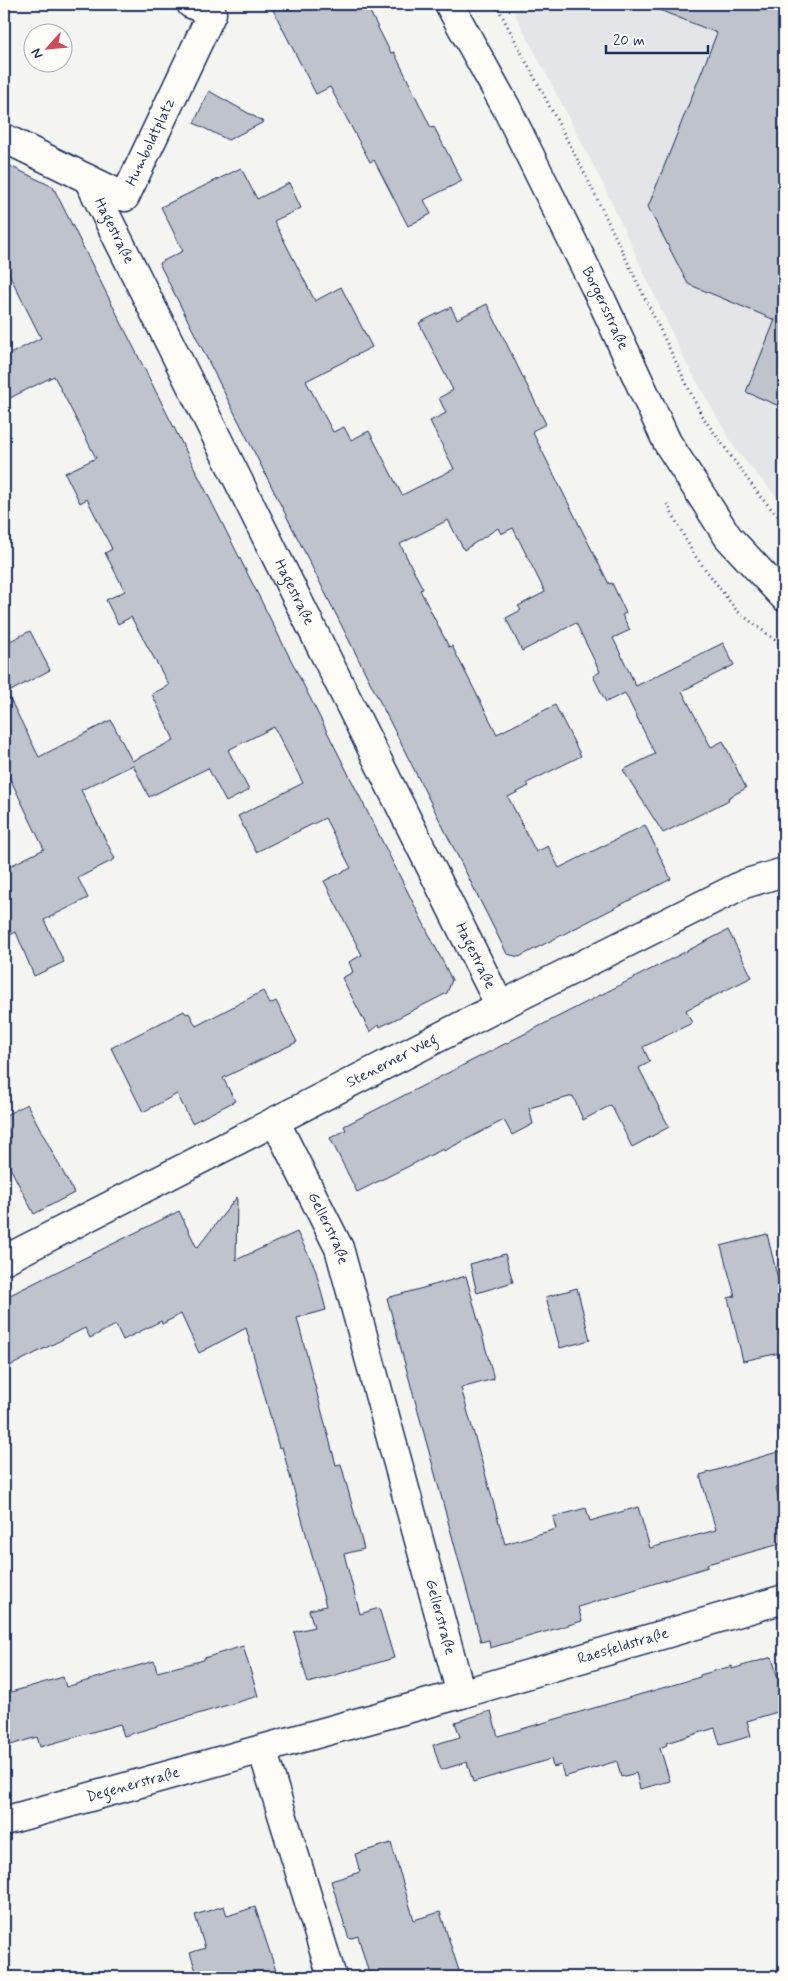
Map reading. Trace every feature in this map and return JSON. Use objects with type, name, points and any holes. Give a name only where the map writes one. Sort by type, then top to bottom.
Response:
[{"type":"street","name":"Humboldtplatz","points":[[4,138],[126,197],[212,13],[191,4]]},
{"type":"street","name":"Borgersstraße","points":[[449,4],[523,142],[602,301],[667,442],[728,537],[784,597]]},
{"type":"street","name":"Hagestraße","points":[[88,179],[500,1006]]},
{"type":"street","name":"Stenerner Weg","points":[[4,1260],[500,1006],[744,884],[784,872]]},
{"type":"street","name":"Gellerstraße","points":[[275,1121],[340,1248],[461,1694]]},
{"type":"street","name":"Raesfeldstraße","points":[[461,1694],[784,1599]]},
{"type":"street","points":[[332,1977],[262,1749],[461,1694]]},
{"type":"street","name":"Degenerstraße","points":[[4,1821],[262,1749]]},
{"type":"path","points":[[496,4],[585,174],[702,416],[759,495],[784,523]]},
{"type":"path","points":[[784,806],[784,831]]},
{"type":"shaded area","points":[[510,4],[784,4],[784,505],[737,452],[684,359],[603,184]]},
{"type":"building","points":[[270,4],[366,4],[391,53],[394,52],[431,128],[434,127],[462,181],[424,200],[431,214],[408,226],[374,160],[370,162],[330,87],[316,94]]},
{"type":"building","points":[[647,4],[784,4],[784,408],[746,392],[775,320],[688,284],[648,207],[717,33]]},
{"type":"building","points":[[209,91],[264,122],[228,140],[194,123]]},
{"type":"building","points":[[4,163],[53,187],[452,980],[447,993],[380,1027],[379,1025],[370,1032],[342,978],[353,972],[349,962],[362,955],[324,881],[351,868],[325,818],[256,852],[238,816],[303,783],[274,727],[228,750],[249,790],[226,802],[208,768],[149,797],[133,765],[81,790],[115,859],[78,878],[88,898],[44,920],[64,962],[34,976],[16,932],[4,938],[4,869],[44,849],[4,766],[4,644],[30,631],[50,670],[7,693],[39,757],[111,720],[132,761],[174,740],[152,694],[169,685],[131,617],[118,624],[106,600],[125,591],[105,553],[112,549],[87,499],[80,503],[65,473],[96,458],[54,376],[4,401],[4,357],[41,338],[4,264]]},
{"type":"building","points":[[241,168],[257,199],[289,183],[301,208],[274,221],[315,301],[341,287],[372,347],[306,381],[333,432],[344,427],[351,440],[369,431],[402,495],[454,469],[430,421],[446,413],[439,398],[453,390],[419,323],[451,307],[457,319],[487,304],[546,424],[532,431],[609,584],[612,583],[626,613],[622,615],[630,630],[613,638],[636,686],[723,643],[734,665],[682,691],[711,747],[723,741],[746,788],[728,798],[729,800],[663,833],[623,770],[655,754],[625,693],[606,702],[593,676],[600,672],[576,623],[522,651],[506,618],[521,610],[518,606],[545,592],[513,528],[501,534],[498,528],[464,550],[448,520],[400,544],[423,589],[420,590],[449,647],[452,646],[497,734],[555,705],[581,756],[527,783],[529,786],[508,797],[536,852],[548,846],[559,868],[645,825],[671,879],[519,957],[507,954],[159,263],[183,251],[161,207]]},
{"type":"building","points":[[728,930],[752,977],[686,1010],[692,1023],[643,1047],[650,1062],[639,1068],[669,1127],[632,1147],[611,1105],[583,1120],[573,1096],[529,1108],[533,1124],[512,1135],[504,1120],[357,1192],[330,1138],[346,1130],[344,1126]]},
{"type":"building","points":[[263,991],[270,1004],[276,1001],[297,1042],[223,1078],[235,1101],[192,1123],[177,1094],[143,1112],[111,1048],[184,1011],[186,1014],[189,1013],[196,1026]]},
{"type":"building","points":[[27,1104],[74,1193],[34,1214],[4,1156],[4,1116]]},
{"type":"building","points":[[237,1197],[236,1260],[297,1232],[315,1268],[326,1310],[297,1318],[336,1465],[341,1464],[364,1549],[344,1554],[360,1614],[379,1608],[394,1658],[308,1683],[294,1632],[314,1627],[309,1610],[326,1606],[282,1447],[279,1448],[246,1328],[199,1353],[181,1314],[162,1324],[161,1321],[123,1340],[116,1325],[90,1338],[85,1328],[4,1369],[4,1298],[179,1211],[197,1248]]},
{"type":"building","points":[[767,1234],[784,1304],[784,1352],[743,1361],[728,1298],[735,1296],[721,1246]]},
{"type":"building","points":[[505,1254],[513,1282],[477,1293],[470,1264]]},
{"type":"building","points":[[466,1276],[494,1379],[461,1388],[505,1544],[556,1529],[553,1517],[586,1508],[590,1521],[638,1507],[650,1548],[716,1530],[700,1475],[784,1450],[784,1485],[776,1488],[784,1517],[784,1543],[707,1564],[708,1567],[578,1607],[582,1621],[490,1648],[489,1640],[481,1642],[387,1298]]},
{"type":"building","points":[[577,1288],[590,1340],[560,1348],[546,1297]]},
{"type":"building","points":[[243,1646],[258,1696],[124,1736],[120,1724],[40,1747],[37,1737],[4,1747],[4,1694],[63,1677],[66,1687],[154,1661],[157,1672],[204,1660],[204,1658]]},
{"type":"building","points":[[772,1657],[784,1701],[784,1710],[747,1721],[751,1736],[720,1745],[715,1728],[666,1743],[667,1745],[660,1748],[670,1781],[640,1789],[636,1773],[621,1777],[617,1761],[564,1777],[561,1765],[553,1767],[551,1759],[473,1782],[467,1762],[441,1770],[433,1745],[460,1737],[455,1722],[491,1711],[498,1736],[700,1677],[700,1675],[732,1666],[732,1669]]},
{"type":"building","points":[[391,1843],[414,1920],[440,1912],[461,1977],[370,1977],[358,1936],[349,1939],[331,1881],[360,1872],[355,1854]]},
{"type":"building","points":[[224,1906],[227,1916],[255,1907],[278,1977],[198,1977],[190,1953],[205,1948],[195,1915]]}]
